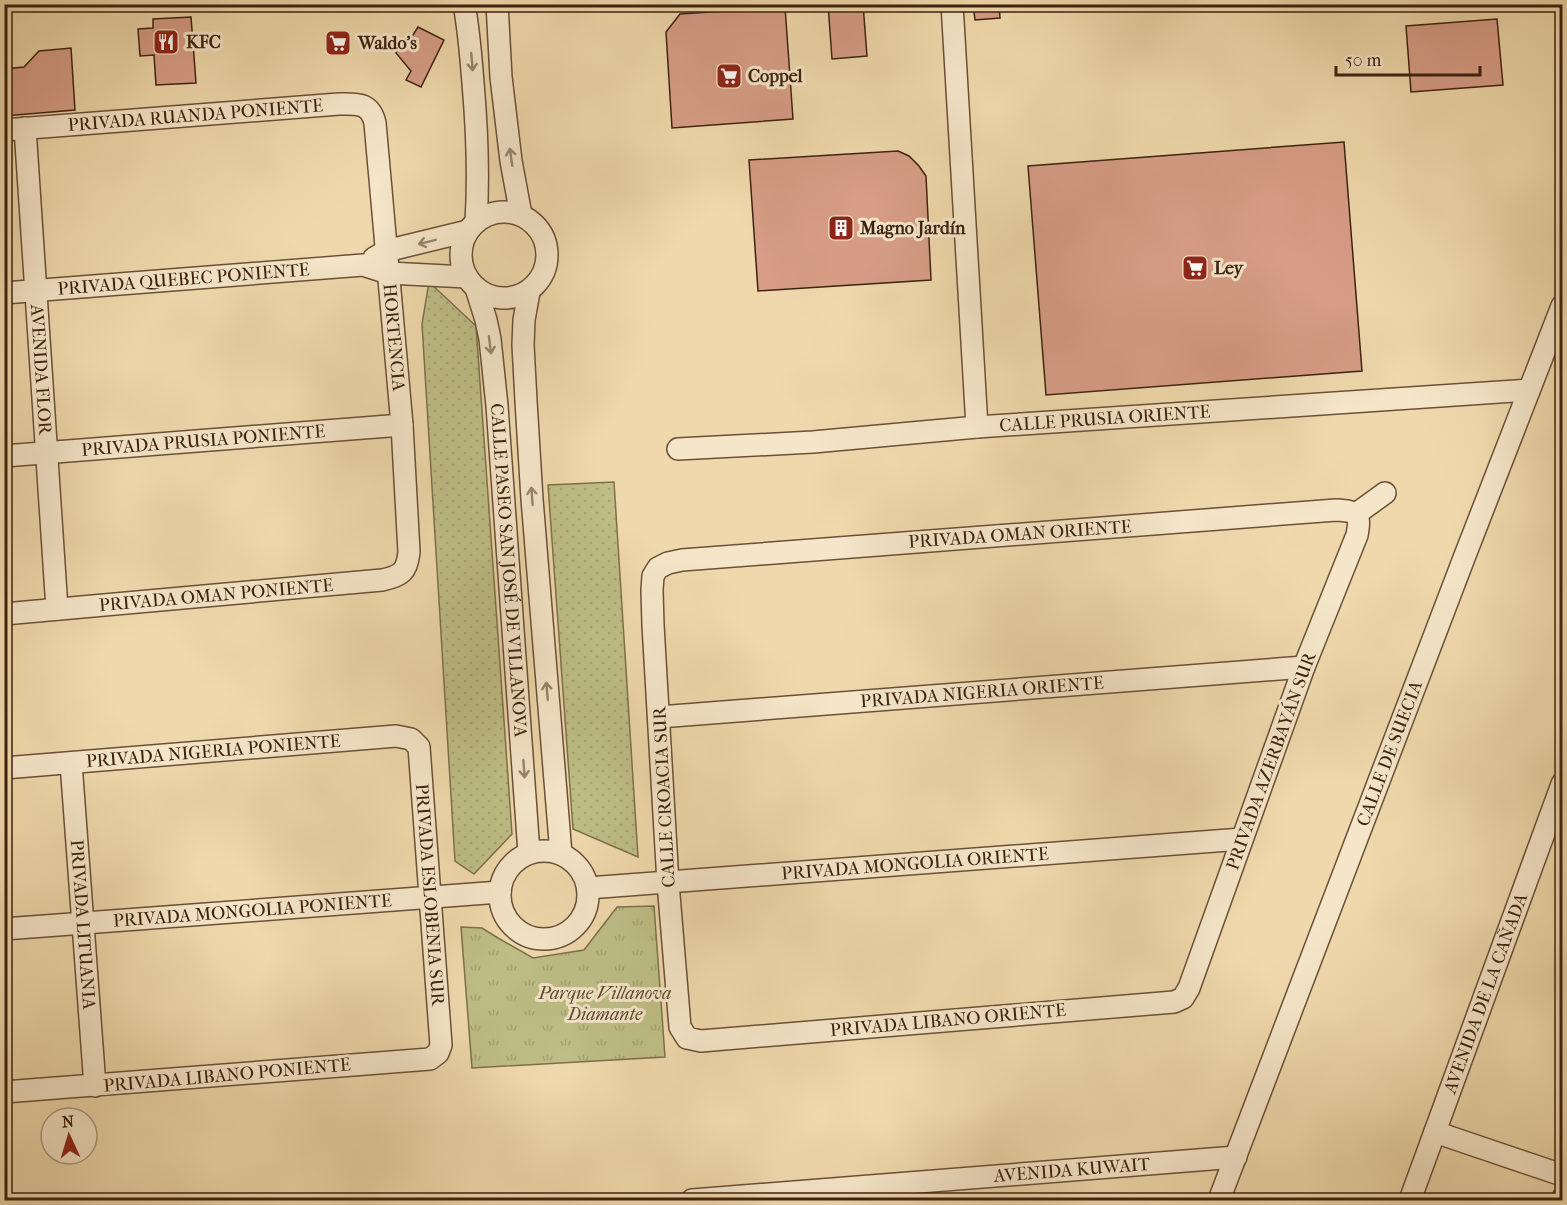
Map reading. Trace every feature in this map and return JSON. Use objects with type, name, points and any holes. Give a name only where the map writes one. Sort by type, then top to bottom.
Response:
[{"type":"street","points":[[464,4],[469,30],[477,128],[478,194],[472,227],[462,244],[462,264],[471,283],[490,296],[514,298],[529,292],[536,286],[546,270],[548,251],[542,233],[529,219],[521,215],[498,212],[483,218],[472,227]]},
{"type":"street","points":[[497,4],[501,77],[511,161],[521,215]]},
{"type":"street","points":[[952,4],[977,427]]},
{"type":"street","name":"PRIVADA RUANDA PONIENTE","points":[[15,129],[351,104],[367,108],[375,123]]},
{"type":"street","name":"HORTENCIA","points":[[375,123],[402,425],[409,552]]},
{"type":"street","name":"AVENIDA FLOR","points":[[15,129],[36,291],[57,609]]},
{"type":"street","name":"PRIVADA QUEBEC PONIENTE","points":[[363,265],[386,251],[472,227]]},
{"type":"street","name":"PRIVADA QUEBEC PONIENTE","points":[[4,293],[363,265],[388,273],[471,283]]},
{"type":"street","name":"CALLE PASEO SAN JOSÉ DE VILLANOVA","points":[[471,283],[486,320],[497,406],[529,853]]},
{"type":"street","name":"CALLE PASEO SAN JOSÉ DE VILLANOVA","points":[[529,292],[525,307],[523,345],[536,548],[561,854]]},
{"type":"street","name":"CALLE DE SUECIA","points":[[1219,1200],[1563,306]]},
{"type":"street","name":"CALLE PRUSIA ORIENTE","points":[[678,449],[813,442],[977,427],[1529,390]]},
{"type":"street","name":"PRIVADA PRUSIA PONIENTE","points":[[4,456],[402,425]]},
{"type":"street","points":[[1356,514],[1385,494]]},
{"type":"street","name":"PRIVADA OMAN ORIENTE","points":[[682,560],[1336,510],[1352,511],[1356,514]]},
{"type":"street","name":"PRIVADA AZERBAYÁN SUR","points":[[1189,988],[1304,667],[1357,535],[1359,519],[1356,514]]},
{"type":"street","points":[[508,551],[536,548]]},
{"type":"street","name":"PRIVADA OMAN PONIENTE","points":[[4,614],[382,580],[395,578],[401,573],[408,565],[409,552]]},
{"type":"street","name":"CALLE CROACIA SUR","points":[[682,560],[658,568],[653,576],[653,625],[680,1027],[687,1038],[701,1041]]},
{"type":"street","name":"PRIVADA NIGERIA ORIENTE","points":[[659,717],[1304,667]]},
{"type":"street","name":"PRIVADA NIGERIA PONIENTE","points":[[4,768],[396,736],[411,739],[420,747]]},
{"type":"street","name":"PRIVADA ESLOBENIA SUR","points":[[420,747],[441,1045]]},
{"type":"street","name":"PRIVADA LITUANIA","points":[[71,763],[95,1086]]},
{"type":"street","name":"AVENIDA DE LA CAÑADA","points":[[1410,1200],[1563,784]]},
{"type":"street","name":"PRIVADA MONGOLIA ORIENTE","points":[[588,888],[1242,839]]},
{"type":"street","points":[[550,851],[561,854],[577,864],[582,872],[588,888],[585,912],[571,930],[562,935],[540,939],[528,936],[510,923],[504,914],[500,892],[504,875],[515,862],[529,853],[550,851]]},
{"type":"street","name":"PRIVADA MONGOLIA PONIENTE","points":[[4,929],[500,892]]},
{"type":"street","name":"PRIVADA LIBANO ORIENTE","points":[[701,1041],[1174,1002],[1183,998],[1189,988]]},
{"type":"street","name":"PRIVADA LIBANO PONIENTE","points":[[4,1092],[430,1059],[438,1053],[441,1045]]},
{"type":"street","points":[[1435,1132],[1563,1175]]},
{"type":"street","name":"AVENIDA KUWAIT","points":[[692,1200],[1236,1157]]},
{"type":"green space","points":[[429,282],[476,326],[512,834],[474,874],[455,861],[422,324]]},
{"type":"green space","points":[[614,482],[638,857],[573,829],[548,485]]},
{"type":"green space","name":"Parque Villanova Diamante","points":[[654,906],[665,1057],[472,1068],[461,927],[482,928],[533,958],[584,950],[617,907]]},
{"type":"building","points":[[828,4],[863,4],[867,56],[832,59]]},
{"type":"building","points":[[973,4],[999,4],[1000,18],[975,20]]},
{"type":"building","name":"Coppel","points":[[785,7],[793,119],[672,128],[666,32],[680,14]]},
{"type":"building","name":"KFC","points":[[191,17],[196,83],[156,85],[154,55],[140,56],[138,29],[153,28],[153,19]]},
{"type":"building","points":[[1497,19],[1503,85],[1411,92],[1406,26]]},
{"type":"building","points":[[418,27],[444,40],[421,87],[406,80],[411,71],[396,53],[403,40],[408,43]]},
{"type":"building","points":[[71,48],[75,110],[4,116],[4,69],[24,67],[39,51]]},
{"type":"building","name":"Ley","points":[[1344,142],[1362,371],[1046,395],[1028,166]]},
{"type":"building","name":"Magno Jardín","points":[[898,151],[909,156],[926,176],[931,280],[758,291],[749,160]]},
{"type":"place","name":"KFC","points":[[166,42]]},
{"type":"place","name":"Waldo's","points":[[338,43]]},
{"type":"place","name":"Coppel","points":[[729,76]]},
{"type":"place","name":"Magno Jardín","points":[[841,228]]},
{"type":"place","name":"Ley","points":[[1195,268]]}]
